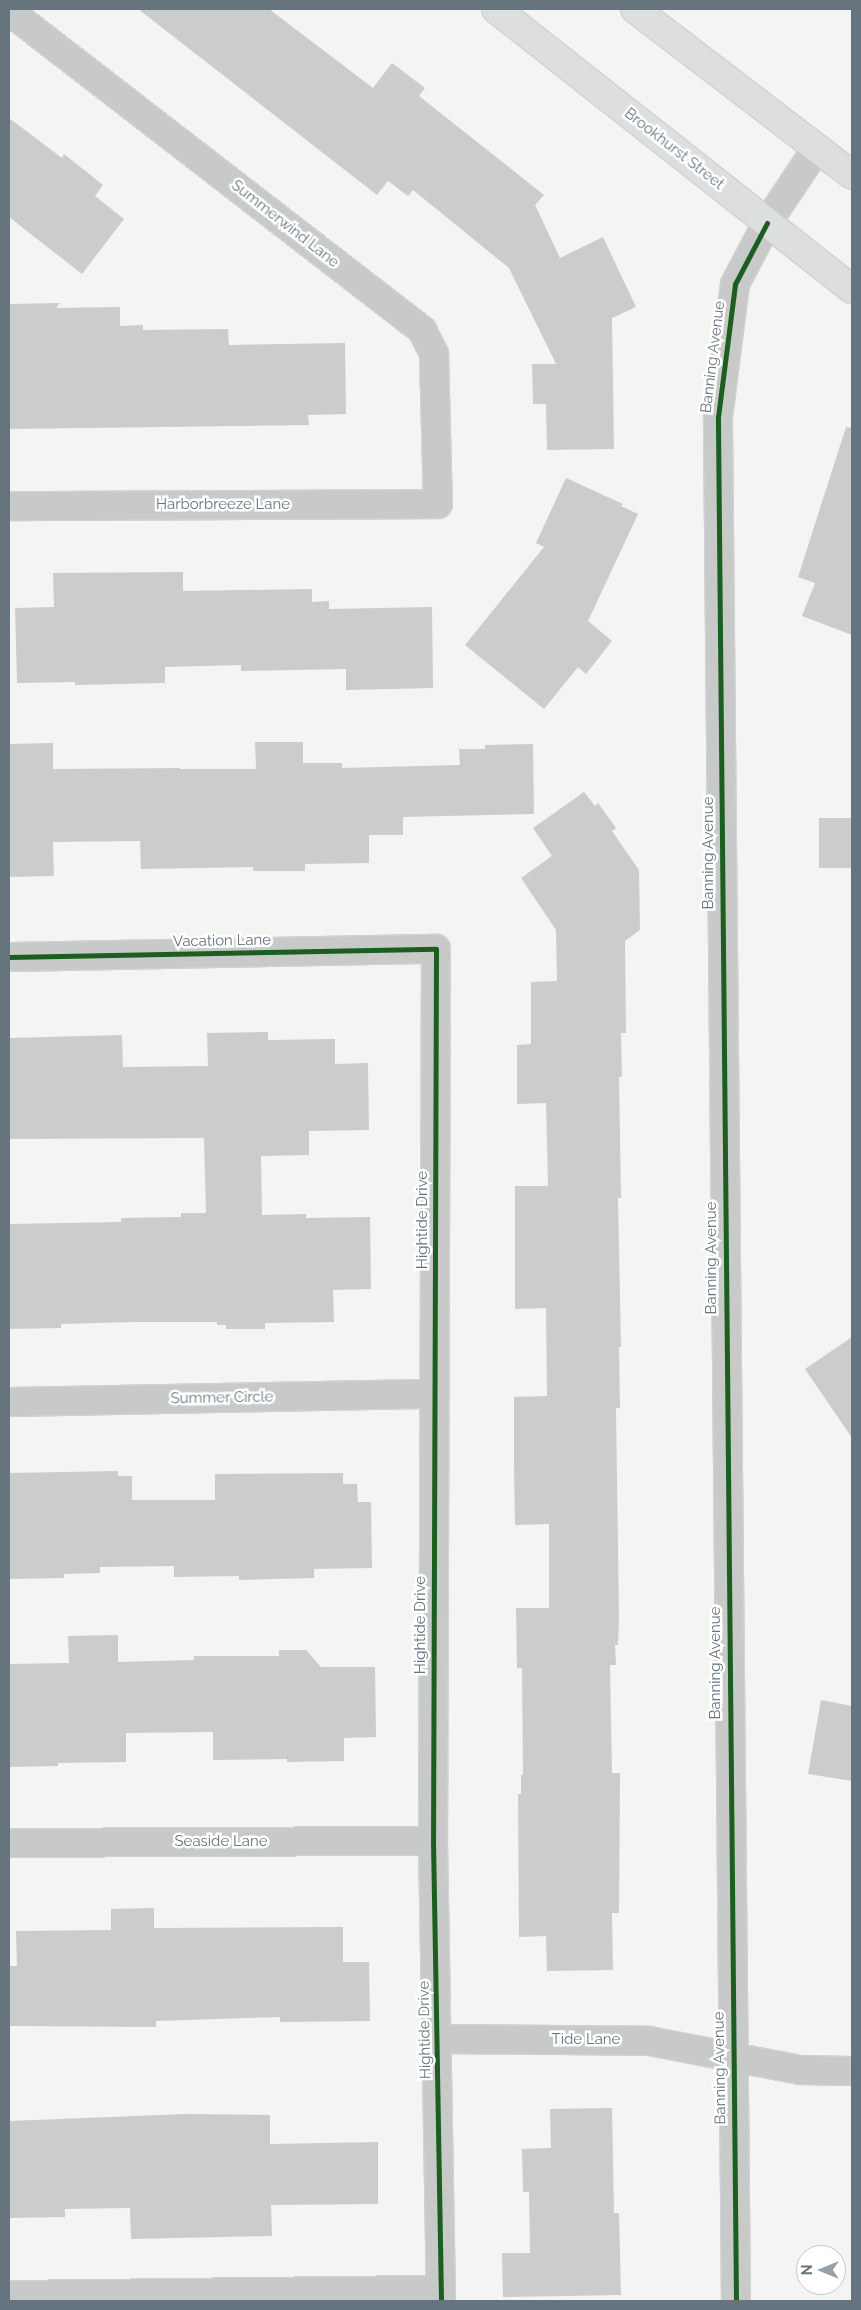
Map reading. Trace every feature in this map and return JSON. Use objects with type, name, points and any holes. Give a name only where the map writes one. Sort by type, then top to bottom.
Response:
[{"type":"main road","name":"Brookhurst Street","points":[[496,9],[852,289]]},
{"type":"main road","points":[[635,9],[852,175]]},
{"type":"street","name":"Summerwind Lane","points":[[9,11],[422,330],[434,354],[438,504]]},
{"type":"street","name":"Banning Avenue","points":[[736,2301],[732,2056],[718,417],[735,284],[767,223],[817,148]]},
{"type":"street","name":"Harborbreeze Lane","points":[[9,506],[438,504]]},
{"type":"street","name":"Vacation Lane","points":[[9,958],[436,948]]},
{"type":"street","name":"Hightide Drive","points":[[436,948],[433,1841],[438,2040],[441,2296]]},
{"type":"street","name":"Summer Circle","points":[[9,1402],[435,1394]]},
{"type":"street","name":"Seaside Lane","points":[[9,1843],[433,1841]]},
{"type":"street","name":"Tide Lane","points":[[438,2040],[650,2040],[800,2070],[852,2071]]},
{"type":"street","points":[[9,2295],[441,2296]]},
{"type":"building","points":[[138,9],[269,9],[373,88],[392,63],[425,88],[419,96],[544,195],[535,205],[560,258],[603,237],[636,307],[612,318],[614,449],[547,450],[546,404],[533,404],[532,364],[556,364],[509,268],[413,190],[408,196],[388,181],[377,195]]},
{"type":"building","points":[[9,118],[62,158],[64,154],[103,185],[95,196],[124,219],[82,274],[9,217]]},
{"type":"building","points":[[60,303],[56,308],[120,307],[120,326],[143,325],[143,330],[228,329],[229,345],[345,343],[346,414],[308,415],[309,425],[9,429],[9,304]]},
{"type":"building","points":[[846,427],[852,428],[852,635],[802,616],[815,583],[798,577]]},
{"type":"building","points":[[566,478],[623,504],[621,506],[638,514],[588,621],[612,641],[586,674],[578,667],[544,709],[465,645],[544,547],[536,543]]},
{"type":"building","points":[[183,572],[183,591],[312,589],[312,602],[329,601],[329,609],[432,607],[433,688],[346,690],[346,669],[241,671],[241,665],[165,667],[165,683],[75,685],[75,682],[17,683],[15,608],[54,607],[53,573]]},
{"type":"building","points":[[255,742],[303,742],[303,763],[342,763],[342,768],[460,765],[459,749],[485,749],[485,745],[533,744],[534,814],[403,817],[403,835],[369,835],[369,863],[305,864],[305,871],[253,871],[253,867],[141,869],[140,841],[53,842],[54,876],[9,877],[9,744],[53,743],[53,769],[256,769]]},
{"type":"building","points":[[584,792],[595,806],[598,803],[616,828],[612,831],[639,870],[640,930],[625,941],[626,1033],[621,1033],[622,1077],[619,1077],[621,1198],[618,1198],[621,1347],[619,1347],[620,1408],[616,1408],[619,1617],[618,1645],[615,1645],[616,1665],[610,1665],[612,1773],[620,1773],[619,1913],[612,1913],[613,1970],[547,1971],[546,1936],[519,1937],[518,1794],[521,1794],[521,1775],[523,1775],[522,1668],[517,1668],[516,1608],[549,1608],[549,1524],[515,1525],[514,1397],[547,1396],[546,1308],[515,1309],[515,1186],[548,1186],[546,1103],[517,1104],[517,1045],[531,1044],[531,982],[557,981],[556,930],[521,878],[552,856],[533,828]]},
{"type":"building","points":[[819,818],[852,818],[852,868],[819,868]]},
{"type":"building","points":[[268,1032],[268,1040],[335,1039],[335,1064],[368,1063],[369,1130],[309,1131],[309,1155],[261,1156],[262,1215],[306,1214],[306,1218],[370,1217],[371,1289],[333,1290],[334,1322],[265,1323],[265,1329],[226,1329],[226,1325],[217,1325],[217,1322],[134,1322],[61,1324],[61,1328],[9,1329],[9,1224],[121,1222],[121,1218],[181,1217],[181,1213],[206,1213],[204,1138],[9,1139],[9,1038],[122,1035],[123,1067],[208,1066],[207,1033]]},
{"type":"building","points":[[852,1337],[852,1438],[805,1369]]},
{"type":"building","points":[[118,1471],[118,1476],[132,1476],[132,1500],[215,1500],[215,1474],[343,1473],[343,1484],[357,1484],[358,1502],[371,1502],[372,1568],[314,1569],[314,1578],[239,1580],[239,1576],[174,1577],[174,1566],[100,1567],[100,1573],[64,1574],[64,1578],[9,1579],[9,1473]]},
{"type":"building","points":[[118,1635],[118,1662],[194,1660],[194,1656],[279,1656],[279,1650],[306,1650],[321,1667],[375,1667],[376,1737],[344,1738],[344,1761],[287,1762],[287,1759],[213,1760],[213,1732],[126,1733],[126,1762],[58,1763],[58,1766],[9,1767],[9,1664],[69,1663],[68,1636]]},
{"type":"building","points":[[821,1700],[852,1706],[852,1781],[808,1774]]},
{"type":"building","points":[[154,1908],[154,1928],[343,1927],[343,1962],[369,1962],[370,2021],[280,2022],[280,2017],[156,2021],[156,2027],[9,2026],[9,1966],[17,1966],[16,1931],[111,1930],[111,1909]]},
{"type":"building","points":[[612,2108],[614,2213],[619,2213],[621,2295],[503,2297],[502,2253],[530,2253],[529,2192],[523,2192],[522,2149],[551,2148],[550,2109]]},
{"type":"building","points":[[186,2114],[270,2115],[270,2144],[378,2142],[378,2204],[271,2205],[272,2236],[131,2239],[130,2208],[65,2209],[65,2217],[9,2218],[9,2121]]},
{"type":"cycle path","points":[[736,2301],[718,417],[735,284],[767,223]]},
{"type":"cycle path","points":[[9,957],[436,949],[433,1841],[441,2301]]}]
